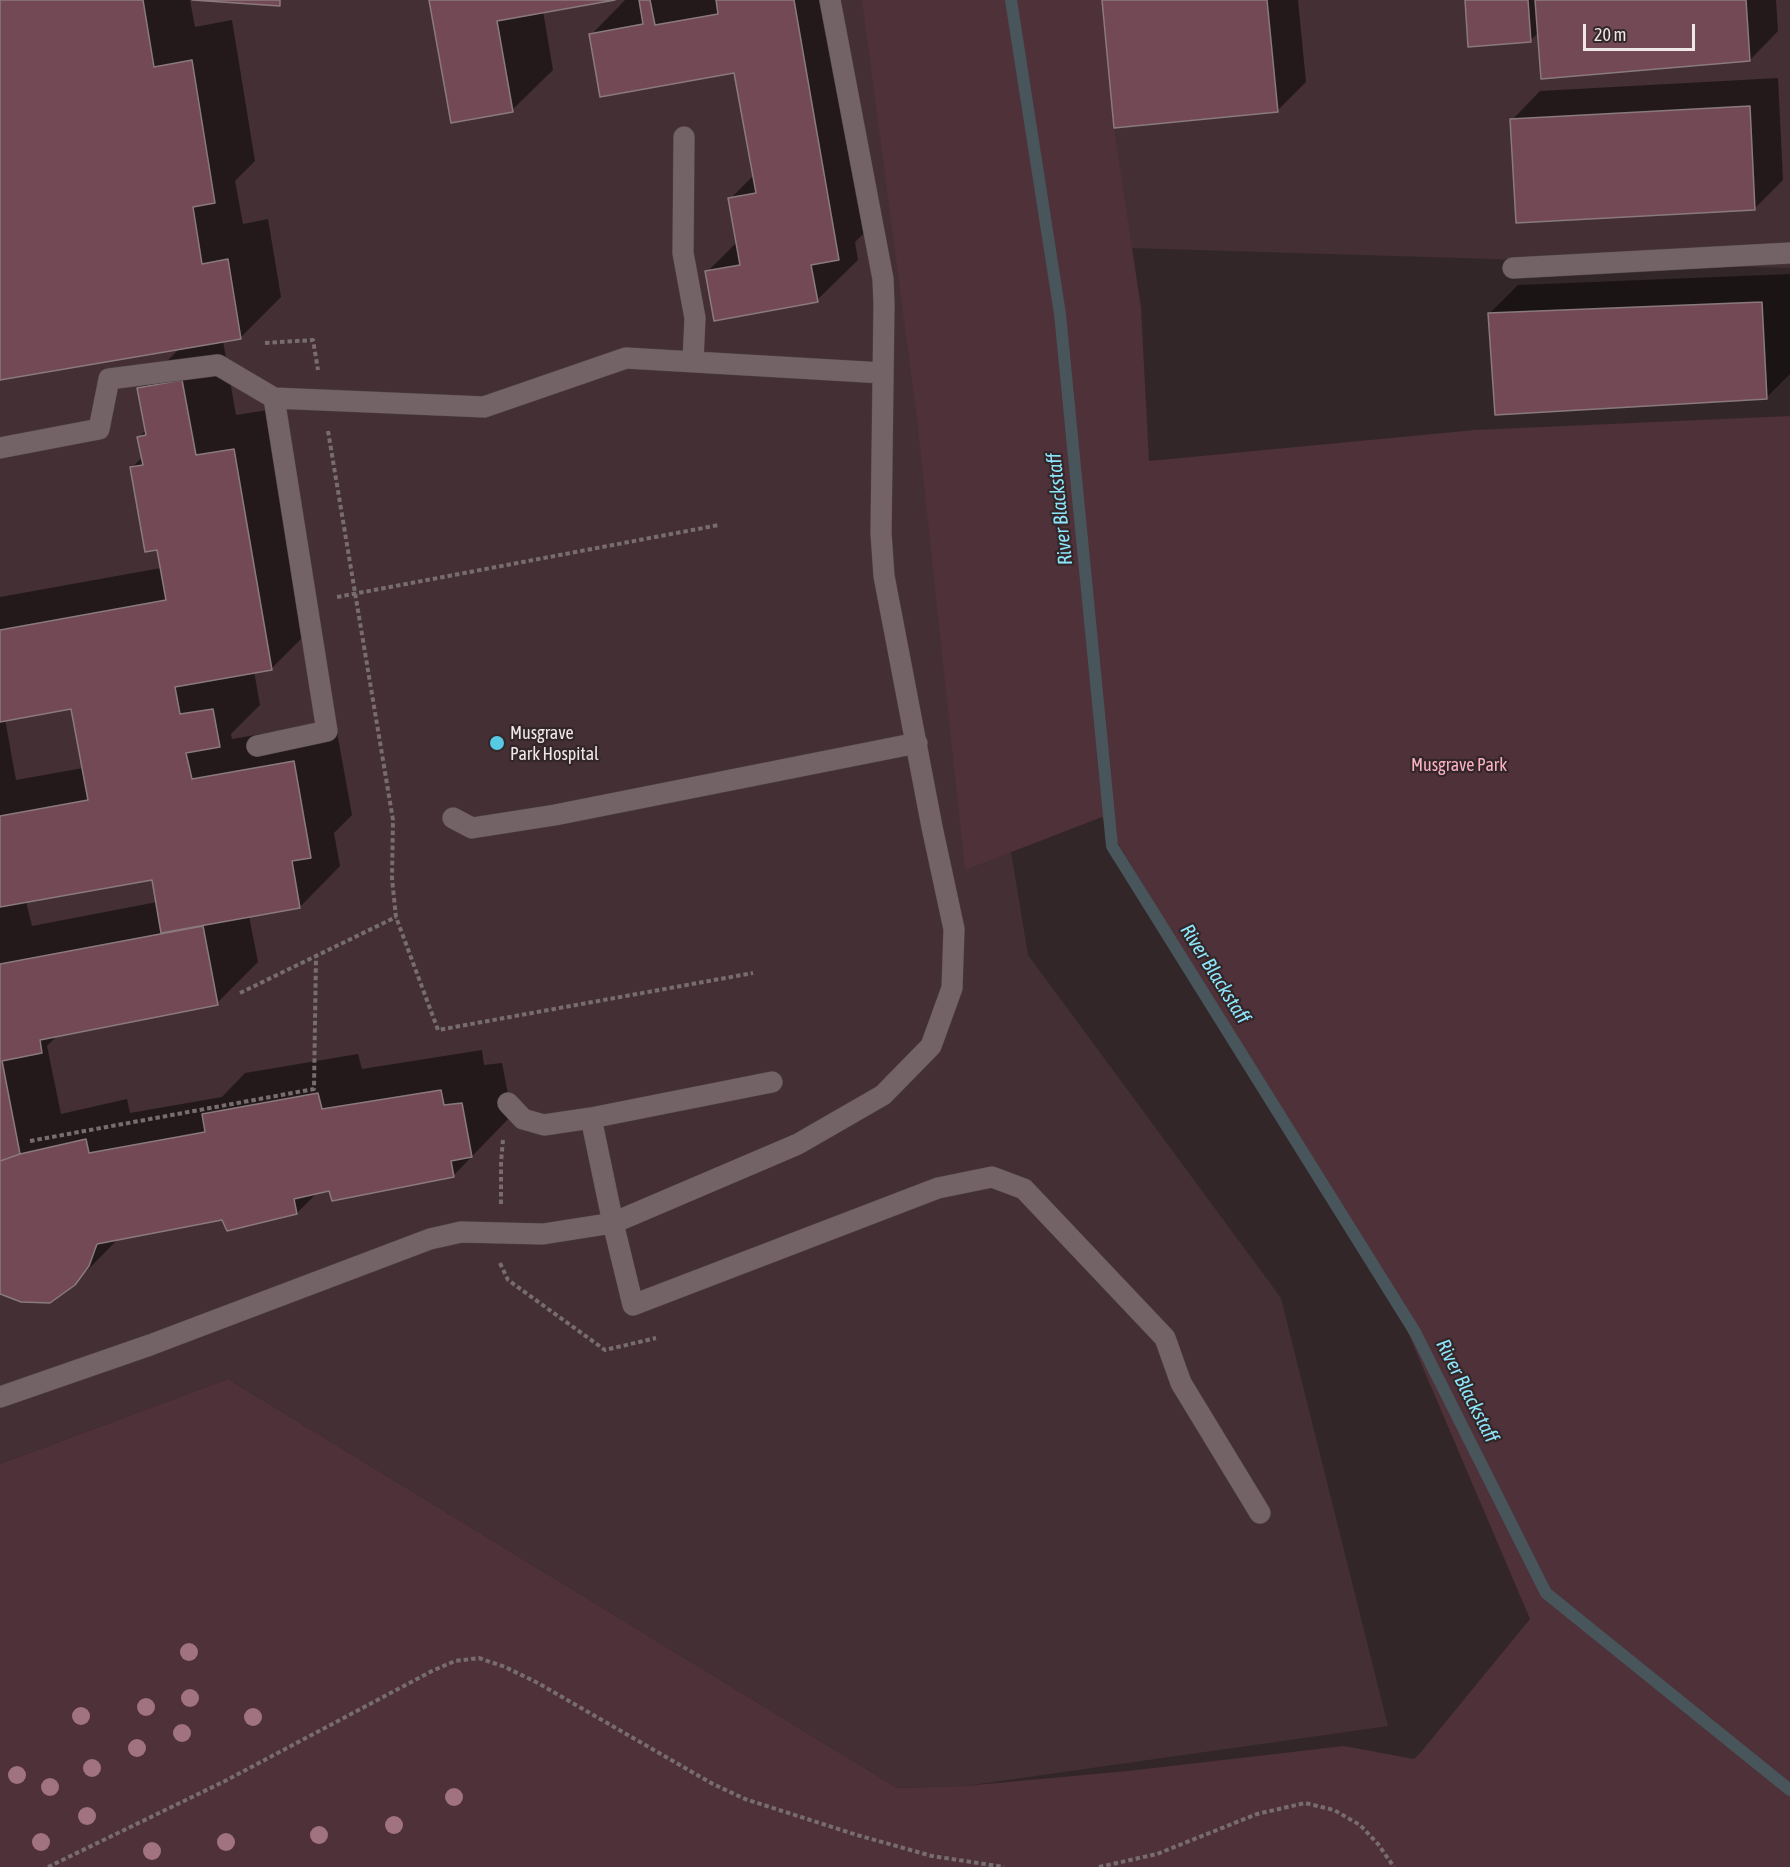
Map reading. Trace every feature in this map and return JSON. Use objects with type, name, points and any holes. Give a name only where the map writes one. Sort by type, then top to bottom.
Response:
[{"type":"lane","points":[[0,1397],[150,1345],[430,1239],[461,1232],[543,1234],[613,1222],[798,1144],[884,1095],[931,1046],[952,988],[954,929],[884,576],[881,533],[883,279],[830,0]]},
{"type":"lane","points":[[684,136],[683,253],[695,318],[693,361]]},
{"type":"lane","points":[[1513,268],[1790,253]]},
{"type":"lane","points":[[0,448],[99,429],[109,379],[218,365],[274,398],[484,406],[626,358],[883,373]]},
{"type":"lane","points":[[257,746],[327,731],[274,398]]},
{"type":"lane","points":[[453,818],[472,828],[555,815],[917,743]]},
{"type":"lane","points":[[508,1104],[523,1119],[544,1125],[591,1119],[772,1082]]},
{"type":"lane","points":[[591,1119],[633,1305],[938,1188],[992,1177],[1024,1189],[1165,1338],[1180,1383],[1260,1513]]},
{"type":"path","points":[[265,343],[313,340],[393,820],[392,879],[396,917],[438,1030],[753,974]]},
{"type":"path","points":[[306,603],[719,525]]},
{"type":"path","points":[[240,993],[396,917]]},
{"type":"path","points":[[30,1141],[315,1089],[316,956]]},
{"type":"path","points":[[48,1867],[225,1781],[432,1671],[455,1661],[479,1658],[506,1666],[713,1784],[745,1799],[932,1856],[1004,1867]]},
{"type":"path","points":[[1099,1867],[1157,1854],[1257,1814],[1305,1803],[1334,1810],[1360,1826],[1378,1844],[1394,1867]]},
{"type":"shaded area","name":"Musgrave Park Hospital","points":[[0,0],[898,0],[958,530],[1028,955],[1281,1298],[1388,1726],[965,1786],[897,1788],[228,1379],[0,1464]]},
{"type":"shaded area","points":[[1030,0],[1790,0],[1790,268],[1065,246]]},
{"type":"green space","name":"Musgrave Park","points":[[862,0],[1102,0],[1114,128],[1141,308],[1149,461],[1475,430],[1790,416],[1790,1867],[0,1867],[0,1464],[228,1379],[897,1788],[965,1786],[1128,1771],[1344,1746],[1414,1759],[1530,1619],[1392,1295],[1102,817],[965,870],[917,419]]},
{"type":"building","points":[[0,0],[143,0],[154,67],[192,60],[215,203],[193,207],[202,264],[228,259],[241,339],[0,380]]},
{"type":"building","points":[[192,0],[280,0],[280,6]]},
{"type":"building","points":[[429,0],[615,0],[497,21],[513,112],[451,123]]},
{"type":"building","points":[[639,0],[650,0],[655,25],[718,14],[716,0],[794,0],[839,260],[811,265],[818,302],[714,321],[705,271],[740,265],[728,198],[756,193],[734,73],[600,97],[589,34],[643,24]]},
{"type":"building","points":[[1102,0],[1267,0],[1278,112],[1114,128]]},
{"type":"building","points":[[1465,0],[1528,0],[1531,42],[1468,47]]},
{"type":"building","points":[[1535,0],[1746,0],[1750,61],[1541,79]]},
{"type":"building","points":[[1750,106],[1755,210],[1516,223],[1510,119]]},
{"type":"building","points":[[1762,302],[1767,399],[1495,415],[1488,313]]},
{"type":"building","points":[[182,380],[196,455],[234,449],[272,670],[175,687],[180,714],[213,709],[220,747],[186,753],[192,779],[294,761],[311,858],[292,861],[300,908],[161,933],[152,880],[0,907],[0,816],[88,800],[71,709],[0,722],[0,630],[166,600],[157,550],[145,552],[130,467],[143,465],[137,437],[146,435],[137,388]]},
{"type":"building","points":[[203,926],[218,1005],[40,1040],[42,1053],[2,1061],[20,1154],[0,1161],[0,964]]},
{"type":"building","points":[[441,1090],[444,1105],[462,1103],[472,1157],[451,1161],[454,1177],[332,1201],[329,1191],[294,1199],[297,1214],[227,1231],[222,1220],[97,1244],[89,1266],[75,1285],[50,1303],[21,1302],[0,1294],[0,1161],[20,1154],[86,1139],[89,1153],[205,1132],[202,1114],[318,1093],[322,1109]]},
{"type":"waterway","name":"River Blackstaff","points":[[1011,0],[1060,314],[1112,846],[1415,1332],[1546,1593],[1790,1790]]},
{"type":"place","name":"Musgrave Park Hospital","points":[[497,743]]}]
